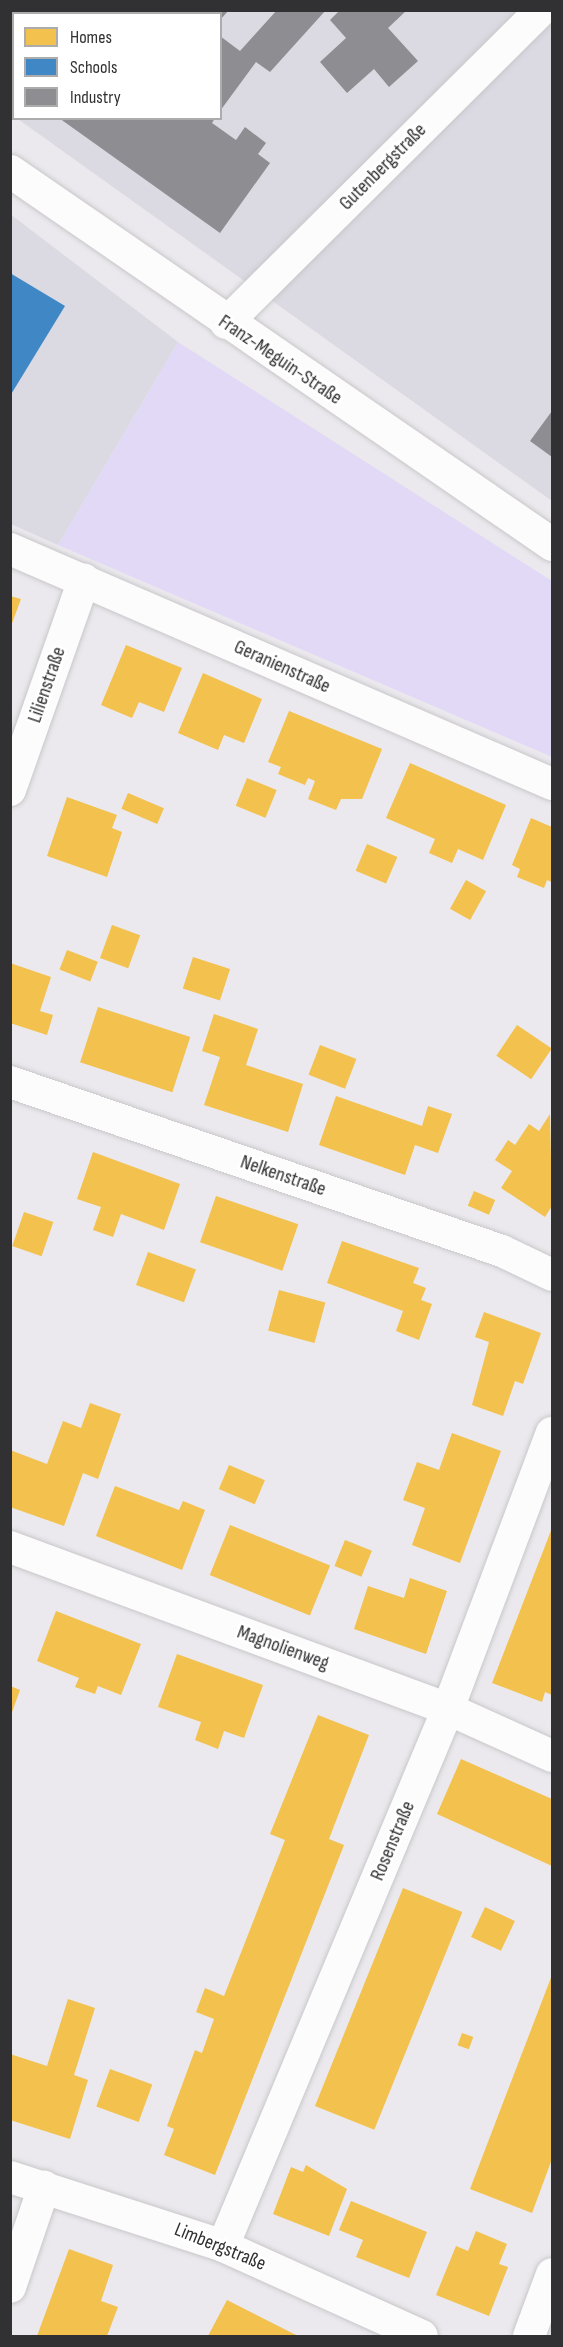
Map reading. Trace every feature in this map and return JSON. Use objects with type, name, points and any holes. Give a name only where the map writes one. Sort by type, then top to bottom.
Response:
[{"type":"street","name":"Gutenbergstraße","points":[[225,323],[542,10]]},
{"type":"street","name":"Franz-Meguin-Straße","points":[[10,171],[225,323],[552,544]]},
{"type":"street","name":"Geranienstraße","points":[[10,549],[552,784]]},
{"type":"street","name":"Lilienstraße","points":[[10,790],[84,580]]},
{"type":"street","name":"Nelkenstraße","points":[[10,1082],[502,1251],[552,1275]]},
{"type":"street","name":"Rosenstraße","points":[[223,2246],[448,1709],[552,1433]]},
{"type":"street","name":"Magnolienweg","points":[[10,1546],[448,1709],[552,1756]]},
{"type":"street","name":"Limbergstraße","points":[[10,2177],[223,2246],[422,2337]]},
{"type":"street","points":[[10,2287],[44,2187]]},
{"type":"street","points":[[529,2337],[552,2274]]},
{"type":"shaded area","points":[[11,11],[552,11],[552,501],[19,120],[222,120],[222,12],[12,12],[12,63]]},
{"type":"shaded area","points":[[10,214],[178,342],[58,545],[11,524]]},
{"type":"shaded area","points":[[178,342],[552,581],[552,757],[58,545]]},
{"type":"building: Homes","points":[[10,596],[21,599],[11,626],[10,626]]},
{"type":"building: Homes","points":[[126,645],[182,668],[164,712],[139,702],[132,718],[101,705]]},
{"type":"building: Homes","points":[[203,673],[262,699],[244,743],[224,735],[218,750],[178,733]]},
{"type":"building: Homes","points":[[289,711],[382,749],[362,799],[341,799],[336,810],[308,799],[315,781],[308,778],[305,785],[278,774],[281,767],[268,762]]},
{"type":"building: Homes","points":[[410,763],[506,805],[483,860],[458,849],[452,863],[429,853],[435,839],[386,818]]},
{"type":"building: Homes","points":[[247,778],[277,790],[265,818],[236,806]]},
{"type":"building: Homes","points":[[128,793],[164,808],[157,824],[121,809]]},
{"type":"building: Homes","points":[[67,797],[117,815],[112,828],[122,832],[107,877],[47,856]]},
{"type":"building: Homes","points":[[531,818],[552,827],[552,882],[547,880],[544,888],[517,877],[520,869],[512,865]]},
{"type":"building: Homes","points":[[367,844],[397,857],[386,884],[356,871]]},
{"type":"building: Homes","points":[[466,880],[486,891],[470,920],[450,909]]},
{"type":"building: Homes","points":[[112,925],[140,935],[128,968],[100,958]]},
{"type":"building: Homes","points":[[67,950],[98,962],[90,981],[59,970]]},
{"type":"building: Homes","points":[[193,957],[230,969],[220,1000],[183,988]]},
{"type":"building: Homes","points":[[10,963],[51,977],[40,1011],[53,1015],[47,1035],[10,1023]]},
{"type":"building: Homes","points":[[98,1007],[190,1037],[172,1092],[80,1062]]},
{"type":"building: Homes","points":[[214,1014],[258,1029],[246,1065],[303,1084],[288,1132],[204,1105],[220,1057],[202,1051]]},
{"type":"building: Homes","points":[[517,1025],[552,1048],[531,1079],[496,1056]]},
{"type":"building: Homes","points":[[320,1045],[356,1059],[345,1089],[309,1075]]},
{"type":"building: Homes","points":[[336,1096],[422,1126],[428,1106],[452,1114],[438,1153],[415,1145],[405,1175],[319,1145]]},
{"type":"building: Homes","points":[[550,1114],[552,1206],[545,1217],[501,1188],[512,1171],[495,1160],[508,1140],[515,1145],[529,1124],[539,1131]]},
{"type":"building: Homes","points":[[93,1152],[180,1184],[164,1230],[121,1214],[113,1237],[93,1230],[101,1207],[77,1199]]},
{"type":"building: Homes","points":[[474,1191],[495,1200],[489,1215],[468,1206]]},
{"type":"building: Homes","points":[[216,1196],[298,1224],[282,1271],[200,1242]]},
{"type":"building: Homes","points":[[24,1212],[53,1222],[42,1256],[12,1246]]},
{"type":"building: Homes","points":[[342,1241],[419,1268],[413,1283],[426,1288],[421,1300],[432,1304],[419,1340],[396,1331],[403,1311],[327,1283]]},
{"type":"building: Homes","points":[[148,1252],[196,1269],[184,1302],[136,1285]]},
{"type":"building: Homes","points":[[279,1290],[325,1302],[314,1343],[268,1331]]},
{"type":"building: Homes","points":[[484,1312],[541,1333],[523,1384],[515,1381],[503,1416],[472,1405],[489,1342],[475,1337]]},
{"type":"building: Homes","points":[[90,1403],[121,1414],[98,1479],[83,1473],[64,1526],[10,1507],[10,1450],[47,1464],[63,1421],[81,1428]]},
{"type":"building: Homes","points":[[452,1433],[501,1451],[460,1563],[412,1545],[425,1508],[403,1500],[417,1462],[439,1470]]},
{"type":"building: Homes","points":[[229,1465],[265,1480],[255,1504],[219,1489]]},
{"type":"building: Homes","points":[[115,1486],[179,1510],[183,1501],[205,1510],[182,1570],[96,1536]]},
{"type":"building: Homes","points":[[230,1525],[330,1565],[310,1616],[210,1575]]},
{"type":"building: Homes","points":[[552,1528],[552,1695],[545,1692],[542,1702],[492,1683]]},
{"type":"building: Homes","points":[[345,1540],[372,1551],[361,1577],[335,1566]]},
{"type":"building: Homes","points":[[410,1578],[447,1591],[426,1654],[354,1629],[368,1586],[404,1598]]},
{"type":"building: Homes","points":[[56,1611],[141,1644],[121,1695],[98,1686],[95,1694],[75,1687],[79,1678],[37,1661]]},
{"type":"building: Homes","points":[[177,1654],[263,1685],[244,1738],[224,1731],[218,1749],[195,1740],[201,1722],[158,1707]]},
{"type":"building: Homes","points":[[10,1686],[20,1690],[11,1715],[10,1715]]},
{"type":"building: Homes","points":[[318,1715],[369,1735],[329,1839],[344,1845],[215,2175],[164,2155],[174,2129],[167,2126],[195,2050],[202,2053],[214,2019],[196,2012],[205,1988],[224,1996],[285,1840],[270,1834]]},
{"type":"building: Homes","points":[[461,1759],[552,1799],[552,1866],[437,1814]]},
{"type":"building: Homes","points":[[403,1888],[462,1912],[374,2130],[315,2106]]},
{"type":"building: Homes","points":[[485,1907],[515,1921],[501,1951],[471,1937]]},
{"type":"building: Homes","points":[[552,1975],[552,2159],[532,2213],[470,2189]]},
{"type":"building: Homes","points":[[68,1999],[95,2008],[74,2075],[88,2080],[70,2139],[10,2120],[10,2054],[47,2066]]},
{"type":"building: Homes","points":[[462,2033],[473,2037],[469,2049],[458,2045]]},
{"type":"building: Homes","points":[[110,2069],[152,2084],[139,2122],[96,2107]]},
{"type":"building: Homes","points":[[306,2165],[347,2189],[329,2236],[273,2214],[291,2167],[303,2172]]},
{"type":"building: Homes","points":[[351,2201],[427,2232],[409,2278],[356,2257],[363,2240],[339,2230]]},
{"type":"building: Homes","points":[[476,2231],[507,2244],[499,2264],[508,2267],[489,2316],[436,2295],[456,2246],[468,2251]]},
{"type":"building: Homes","points":[[69,2249],[113,2265],[101,2301],[118,2307],[107,2336],[37,2336]]},
{"type":"building: Homes","points":[[227,2300],[294,2334],[299,2336],[208,2336]]},
{"type":"building: Schools","points":[[10,273],[65,306],[10,396]]},
{"type":"building: Industry","points":[[161,10],[229,10],[222,18],[222,12]]},
{"type":"building: Industry","points":[[277,10],[326,10],[270,72],[256,62],[222,108],[222,38],[240,51]]},
{"type":"building: Industry","points":[[340,10],[407,10],[388,28],[418,61],[389,87],[374,69],[347,93],[320,62],[346,38],[330,20]]},
{"type":"building: Industry","points":[[62,120],[214,120],[212,123],[236,140],[245,127],[266,143],[258,154],[270,163],[220,233]]},
{"type":"building: Industry","points":[[552,411],[552,457],[530,441]]}]
